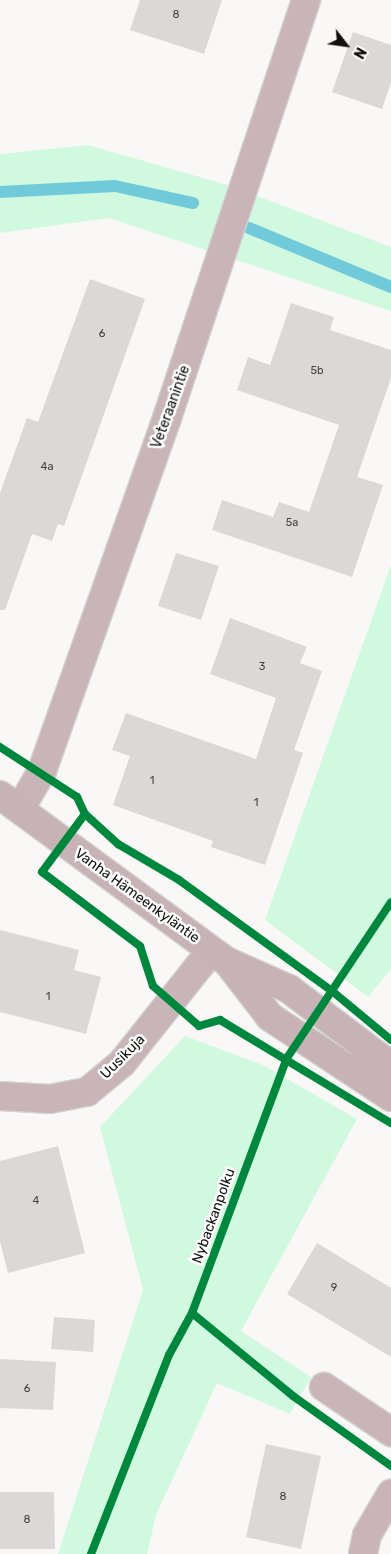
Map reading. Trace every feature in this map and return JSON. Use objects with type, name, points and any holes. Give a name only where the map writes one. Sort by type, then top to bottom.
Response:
[{"type":"street","name":"Veteraanintie","points":[[10,802],[42,771],[167,418],[306,0]]},
{"type":"street","name":"Vanha Hämeenkyläntie","points":[[10,802],[219,956],[289,989],[391,1066]]},
{"type":"street","name":"Vanha Hämeenkyläntie","points":[[219,956],[270,1017],[391,1097]]},
{"type":"street","name":"Uusikuja","points":[[0,1096],[50,1099],[87,1092],[122,1063],[219,956]]},
{"type":"street","points":[[324,1387],[391,1432]]},
{"type":"street","points":[[363,1554],[367,1535],[391,1494]]},
{"type":"green space","points":[[88,145],[231,186],[391,247],[391,311],[109,218],[0,233],[0,154]]},
{"type":"green space","points":[[391,565],[391,969],[368,997],[265,920]]},
{"type":"green space","points":[[185,1036],[263,1065],[357,1119],[241,1331],[311,1377],[290,1414],[217,1383],[156,1515],[147,1554],[58,1554],[143,1290],[100,1127]]},
{"type":"building","points":[[140,0],[222,0],[204,54],[130,30]]},
{"type":"building","points":[[353,32],[391,45],[391,82],[382,109],[332,92]]},
{"type":"building","points":[[90,279],[145,299],[64,526],[58,524],[52,541],[32,534],[5,610],[0,610],[0,493],[27,418],[38,422]]},
{"type":"building","points":[[291,303],[334,317],[330,330],[391,350],[391,378],[357,477],[383,485],[352,577],[212,530],[222,500],[273,517],[279,502],[309,512],[339,425],[237,390],[248,357],[270,365]]},
{"type":"building","points":[[176,553],[219,566],[201,620],[158,606]]},
{"type":"building","points":[[230,618],[307,647],[300,663],[322,671],[294,750],[303,753],[265,865],[211,847],[213,841],[113,805],[130,756],[112,750],[126,713],[256,759],[276,698],[210,674]]},
{"type":"building","points":[[0,930],[79,950],[74,970],[101,977],[86,1034],[0,1012]]},
{"type":"building","points":[[58,1146],[85,1253],[8,1273],[0,1242],[0,1161]]},
{"type":"building","points":[[317,1243],[391,1288],[391,1357],[287,1294]]},
{"type":"building","points":[[54,1317],[95,1320],[93,1352],[51,1349]]},
{"type":"building","points":[[0,1359],[56,1362],[53,1410],[0,1408]]},
{"type":"building","points":[[266,1444],[321,1456],[301,1549],[246,1537]]},
{"type":"building","points":[[0,1492],[54,1492],[55,1549],[0,1549]]},
{"type":"waterway","points":[[0,192],[115,186],[193,203]]},
{"type":"waterway","points":[[249,228],[391,287]]},
{"type":"cycle path","points":[[0,747],[77,797],[85,814],[118,844],[179,880],[332,991],[391,1040]]},
{"type":"cycle path","points":[[85,814],[42,872],[140,946],[153,986],[199,1026],[220,1020],[391,1123]]},
{"type":"cycle path","name":"Nybackanpolku","points":[[91,1554],[169,1355],[192,1313],[287,1058],[391,902]]},
{"type":"cycle path","points":[[192,1313],[293,1396],[391,1466]]}]
